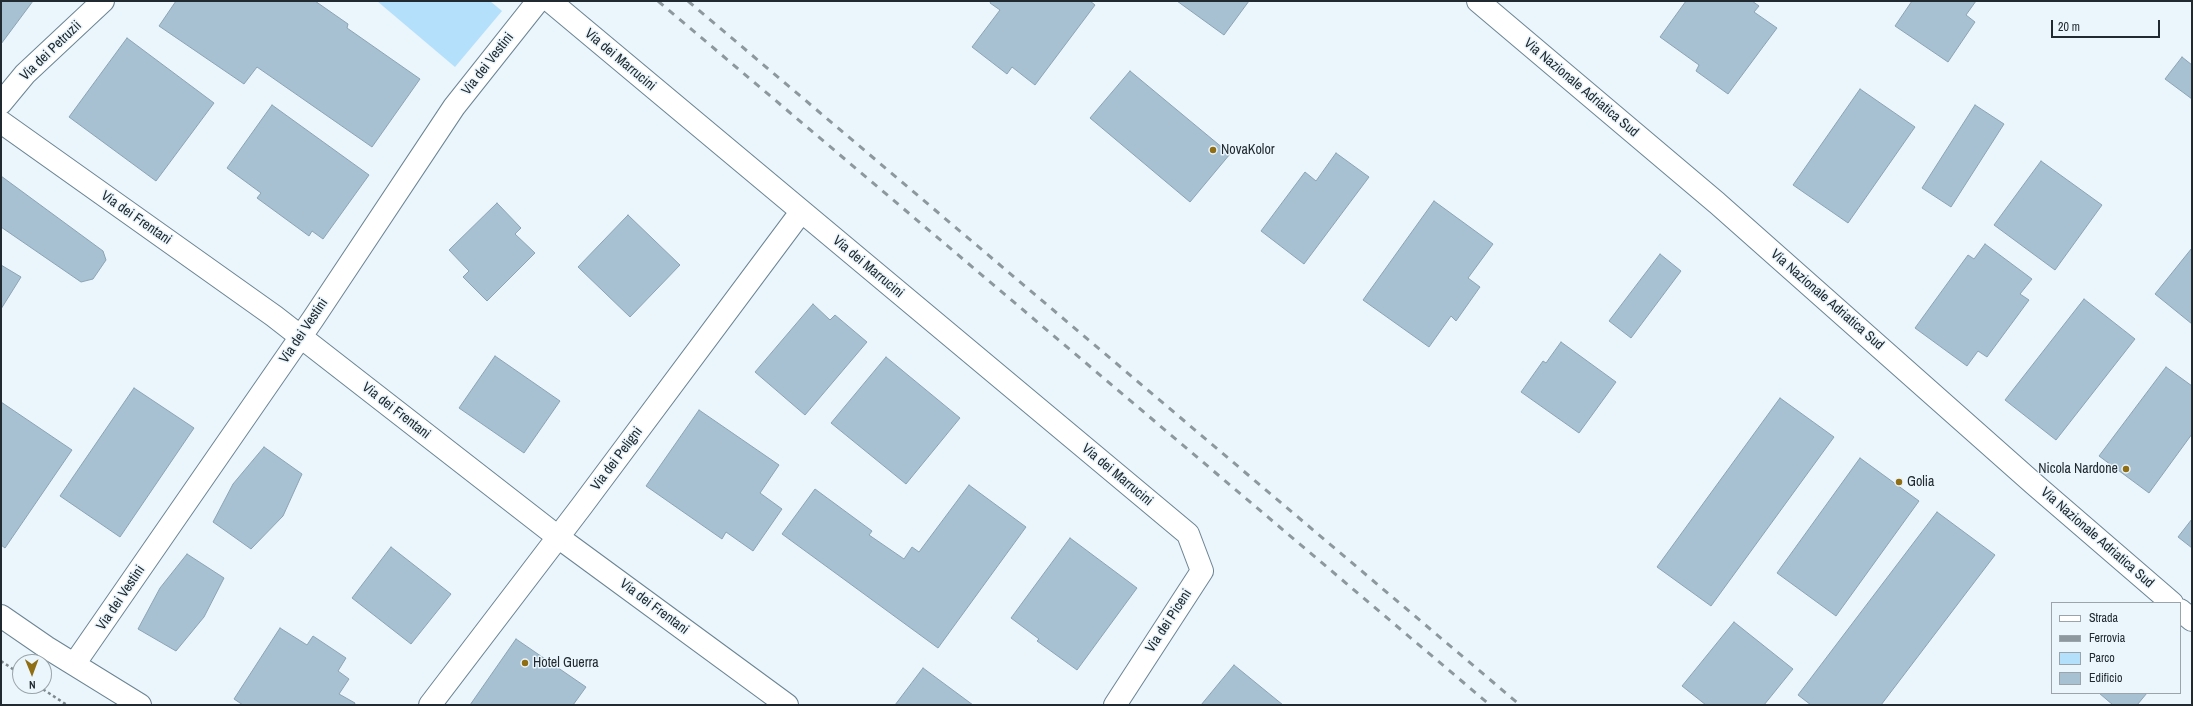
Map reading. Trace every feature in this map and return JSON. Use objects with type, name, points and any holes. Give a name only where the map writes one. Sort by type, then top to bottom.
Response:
[{"type":"street","name":"Via dei Petruzii","points":[[1,103],[25,74],[103,1]]},
{"type":"street","name":"Via dei Vestini","points":[[75,663],[300,338],[454,107],[538,1]]},
{"type":"street","name":"Via dei Marrucini","points":[[550,1],[1188,534]]},
{"type":"street","name":"Via Nazionale Adriatica Sud","points":[[1478,1],[1717,203],[2034,484],[2171,602]]},
{"type":"street","name":"Via dei Frentani","points":[[1,122],[274,316],[300,338],[558,537],[787,705]]},
{"type":"street","name":"Via dei Peligni","points":[[430,705],[802,212]]},
{"type":"street","name":"Via dei Piceni","points":[[1115,705],[1202,571],[1188,534]]},
{"type":"street","points":[[2181,611],[2192,620]]},
{"type":"street","points":[[1,616],[140,705]]},
{"type":"path","points":[[1,661],[12,669]]},
{"type":"path","points":[[50,694],[67,705]]},
{"type":"green space","points":[[377,1],[490,1],[502,11],[455,67]]},
{"type":"building","points":[[1,1],[33,1],[1,44]]},
{"type":"building","points":[[176,1],[315,1],[348,24],[347,28],[420,79],[372,147],[257,67],[244,84],[159,26]]},
{"type":"building","points":[[991,1],[1090,1],[1095,5],[1035,85],[1012,67],[1007,74],[972,47],[1000,10],[990,3]]},
{"type":"building","points":[[1177,1],[1249,1],[1224,35]]},
{"type":"building","points":[[1686,1],[1752,1],[1759,6],[1754,12],[1777,28],[1728,94],[1696,71],[1699,65],[1660,37]]},
{"type":"building","points":[[1912,1],[1976,1],[1966,15],[1975,22],[1948,62],[1895,26]]},
{"type":"building","points":[[127,38],[214,103],[156,181],[69,117]]},
{"type":"building","points":[[2182,57],[2192,65],[2192,99],[2165,79]]},
{"type":"building","points":[[1130,71],[1230,154],[1190,202],[1090,118]]},
{"type":"building","points":[[1860,89],[1915,127],[1848,223],[1793,185]]},
{"type":"building","points":[[272,105],[369,175],[323,239],[312,231],[309,236],[257,198],[261,193],[227,168]]},
{"type":"building","points":[[1975,105],[2004,124],[1951,207],[1922,188]]},
{"type":"building","points":[[1336,153],[1369,177],[1304,264],[1261,231],[1305,172],[1316,181]]},
{"type":"building","points":[[2041,161],[2102,205],[2055,270],[1994,225]]},
{"type":"building","points":[[1,176],[103,251],[106,260],[93,279],[81,282],[1,227]]},
{"type":"building","points":[[1434,201],[1493,244],[1468,278],[1480,287],[1456,321],[1451,316],[1429,347],[1363,300]]},
{"type":"building","points":[[497,203],[521,228],[515,234],[535,253],[487,301],[463,277],[469,271],[449,250]]},
{"type":"building","points":[[628,215],[680,265],[630,317],[578,267]]},
{"type":"building","points":[[1985,244],[2032,279],[2020,294],[2029,300],[1987,357],[1978,351],[1967,366],[1915,328],[1968,255],[1974,259]]},
{"type":"building","points":[[2192,248],[2192,324],[2155,294]]},
{"type":"building","points":[[1660,254],[1681,271],[1631,338],[1609,321]]},
{"type":"building","points":[[1,265],[21,277],[1,309]]},
{"type":"building","points":[[2084,299],[2135,339],[2056,440],[2005,400]]},
{"type":"building","points":[[813,304],[830,320],[835,315],[867,342],[805,415],[755,372]]},
{"type":"building","points":[[1561,342],[1616,382],[1579,433],[1521,392],[1543,361],[1546,363]]},
{"type":"building","points":[[495,356],[560,401],[524,453],[459,408]]},
{"type":"building","points":[[886,357],[960,418],[906,484],[831,423]]},
{"type":"building","points":[[2166,367],[2192,386],[2192,434],[2149,493],[2099,456]]},
{"type":"building","points":[[134,388],[194,428],[120,537],[60,496]]},
{"type":"building","points":[[1780,398],[1834,437],[1711,606],[1657,567]]},
{"type":"building","points":[[1,402],[72,450],[5,548],[1,545]]},
{"type":"building","points":[[699,410],[779,465],[760,493],[782,509],[753,551],[726,532],[722,539],[646,486]]},
{"type":"building","points":[[264,447],[302,474],[283,516],[251,549],[213,522],[233,484]]},
{"type":"building","points":[[1860,458],[1919,501],[1836,616],[1777,573]]},
{"type":"building","points":[[969,485],[1026,527],[938,648],[782,534],[815,489],[872,531],[869,535],[904,559],[912,547],[919,552]]},
{"type":"building","points":[[1937,512],[1995,555],[1881,705],[1811,705],[1798,695]]},
{"type":"building","points":[[2192,519],[2192,548],[2178,537]]},
{"type":"building","points":[[1070,538],[1137,588],[1077,670],[1037,641],[1039,639],[1011,618]]},
{"type":"building","points":[[391,547],[451,594],[411,644],[352,598]]},
{"type":"building","points":[[187,554],[224,578],[204,617],[176,651],[138,629],[160,588]]},
{"type":"building","points":[[1734,622],[1793,669],[1764,705],[1706,705],[1682,686]]},
{"type":"building","points":[[280,628],[307,645],[313,636],[346,658],[338,671],[349,679],[339,694],[355,703],[354,705],[243,705],[234,699]]},
{"type":"building","name":"Hotel Guerra","points":[[516,639],[586,687],[573,705],[470,705]]},
{"type":"building","points":[[1234,665],[1283,705],[1201,705]]},
{"type":"building","points":[[923,668],[973,705],[895,705]]},
{"type":"building","points":[[2100,694],[2146,694],[2137,705],[2113,705]]},
{"type":"railway","points":[[658,1],[1490,705]]},
{"type":"railway","points":[[688,1],[1520,705]]},
{"type":"place","name":"NovaKolor","points":[[1213,150]]},
{"type":"place","name":"Nicola Nardone","points":[[2126,469]]},
{"type":"place","name":"Golia","points":[[1899,482]]},
{"type":"place","name":"Hotel Guerra","points":[[525,663]]}]
